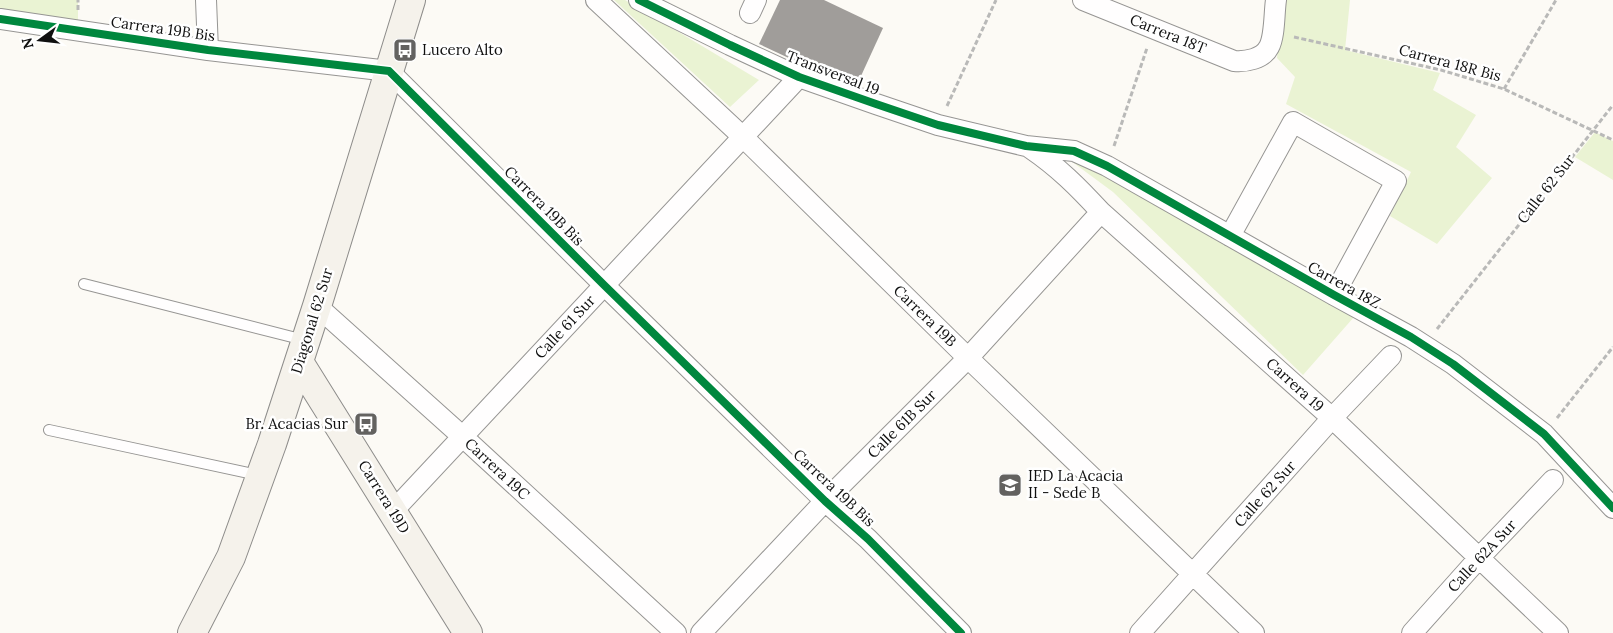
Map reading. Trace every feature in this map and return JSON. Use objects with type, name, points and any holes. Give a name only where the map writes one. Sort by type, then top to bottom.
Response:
[{"type":"street","points":[[206,0],[208,50]]},
{"type":"street","name":"Diagonal 62 Sur","points":[[192,633],[231,557],[261,476],[317,306],[411,0]]},
{"type":"street","name":"Carrera 19B","points":[[596,0],[743,137],[968,358],[1254,633]]},
{"type":"street","name":"Transversal 19","points":[[639,0],[799,77],[938,125],[1026,146]]},
{"type":"street","name":"Carrera 18T","points":[[1083,0],[1234,61],[1254,59],[1263,54],[1269,47],[1272,33]]},
{"type":"street","points":[[1272,33],[1276,0]]},
{"type":"street","name":"Carrera 19B Bis","points":[[0,19],[208,50],[389,71],[604,285],[826,501],[868,539],[961,633]]},
{"type":"street","name":"Calle 61 Sur","points":[[394,511],[799,77]]},
{"type":"street","points":[[1230,236],[1293,122],[1396,181],[1334,295]]},
{"type":"street","name":"Carrera 18Z","points":[[1026,146],[1074,151],[1107,166],[1424,345],[1453,364],[1544,434],[1613,508]]},
{"type":"street","name":"Carrera 19","points":[[1026,146],[1050,162],[1073,182],[1101,212],[1332,418],[1558,633]]},
{"type":"street","name":"Calle 61B Sur","points":[[701,633],[826,501],[968,358],[1101,212]]},
{"type":"street","name":"Carrera 19C","points":[[317,306],[676,633]]},
{"type":"street","name":"Carrera 19D","points":[[302,351],[394,511],[468,633]]},
{"type":"street","name":"Calle 62 Sur","points":[[1140,633],[1332,418],[1392,356]]},
{"type":"street","name":"Calle 62A Sur","points":[[1412,633],[1479,558],[1553,480]]},
{"type":"lane","points":[[84,284],[302,351]]},
{"type":"lane","points":[[49,430],[261,476]]},
{"type":"path","points":[[938,125],[996,0]]},
{"type":"path","points":[[1504,89],[1556,0]]},
{"type":"path","points":[[1107,166],[1153,28]]},
{"type":"path","points":[[1544,434],[1613,347]]},
{"type":"green space","points":[[0,0],[78,0],[78,21],[0,10]]},
{"type":"green space","points":[[614,0],[625,0],[759,80],[730,107]]},
{"type":"green space","points":[[1282,0],[1350,0],[1345,50],[1440,73],[1433,90],[1476,115],[1456,147],[1492,178],[1437,244],[1390,216],[1411,172],[1286,104],[1295,77],[1277,58]]},
{"type":"green space","points":[[1595,132],[1613,141],[1613,180],[1575,157]]},
{"type":"green space","points":[[1071,161],[1105,175],[1354,317],[1303,375],[1113,192]]},
{"type":"building","points":[[780,0],[824,0],[883,28],[855,89],[759,44]]},
{"type":"cycle path","points":[[639,0],[799,77],[938,125],[1026,146],[1074,151],[1107,166],[1411,337],[1453,364],[1544,434],[1613,508]]},
{"type":"cycle path","points":[[0,19],[208,50],[389,71],[604,285],[825,501],[868,539],[961,633]]},
{"type":"place","name":"Lucero Alto","points":[[405,50]]},
{"type":"place","name":"Br. Acacias Sur","points":[[366,424]]},
{"type":"place","name":"IED La Acacia II - Sede B","points":[[1010,485]]}]
